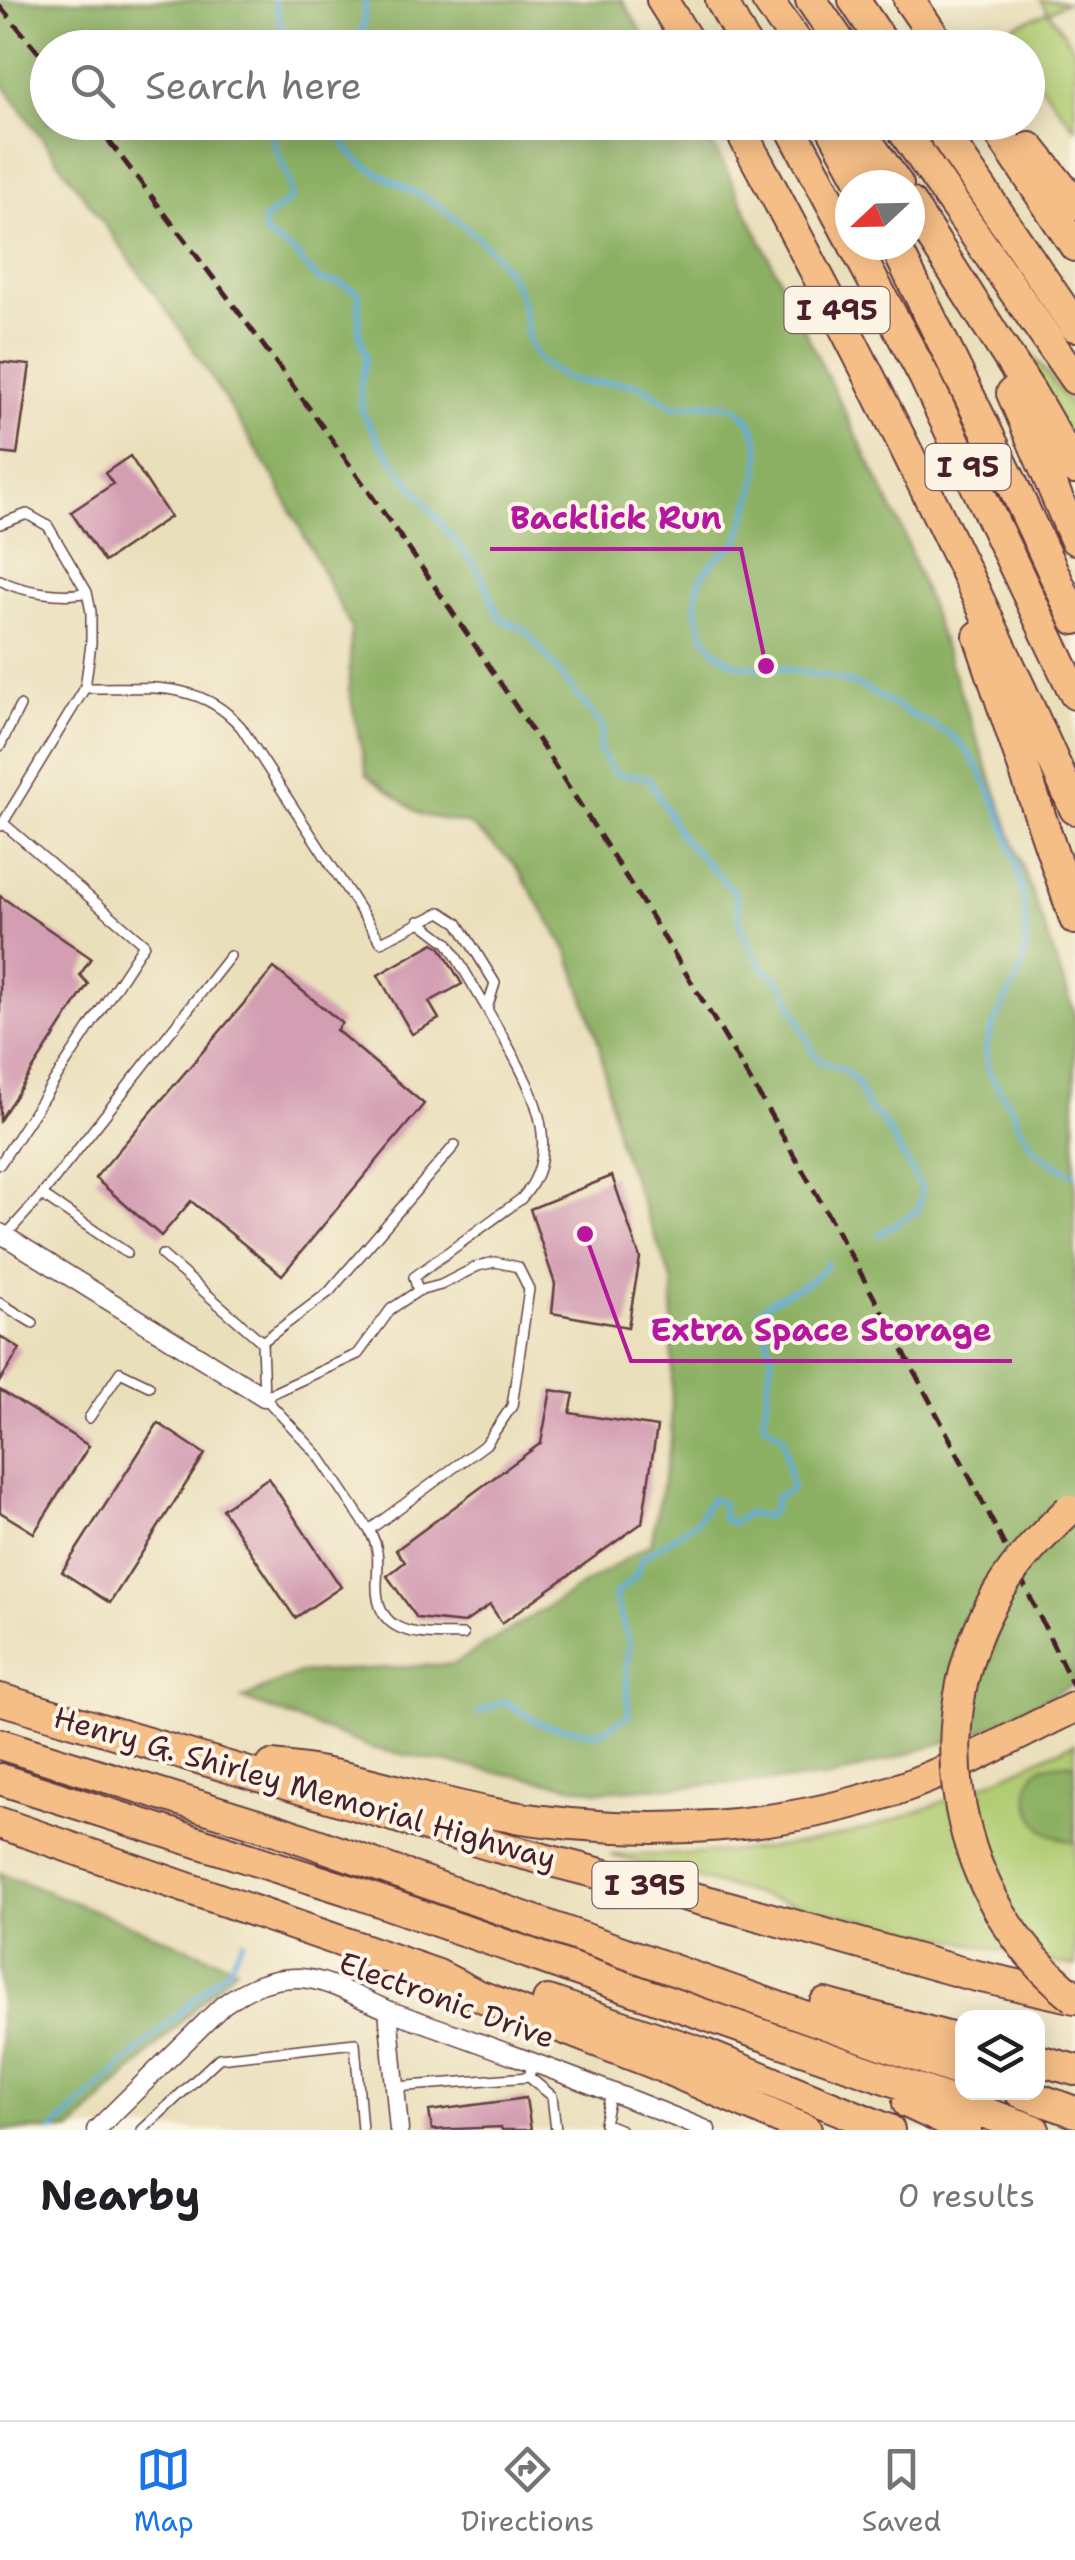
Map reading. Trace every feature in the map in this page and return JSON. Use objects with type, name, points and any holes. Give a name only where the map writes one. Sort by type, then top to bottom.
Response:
[{"type":"highway","points":[[662,0],[681,30]]},
{"type":"highway","points":[[764,0],[778,30]]},
{"type":"highway","points":[[764,0],[787,30]]},
{"type":"highway","points":[[811,0],[832,30]]},
{"type":"highway","points":[[854,0],[874,30]]},
{"type":"highway","points":[[912,3],[931,30]]},
{"type":"highway","name":"I 495","points":[[746,140],[934,500],[1075,809]]},
{"type":"highway","points":[[798,140],[835,210]]},
{"type":"highway","points":[[839,140],[855,170]]},
{"type":"highway","points":[[867,140],[888,170]]},
{"type":"highway","points":[[909,140],[1075,378]]},
{"type":"highway","points":[[948,140],[1075,326]]},
{"type":"highway","points":[[1004,140],[1075,246]]},
{"type":"highway","points":[[1023,140],[1075,204]]},
{"type":"highway","points":[[925,225],[1075,469]]},
{"type":"highway","name":"I 95","points":[[862,260],[924,376],[1075,694]]},
{"type":"highway","points":[[902,260],[1075,620]]},
{"type":"highway","points":[[958,276],[1075,538]]},
{"type":"highway","points":[[934,500],[1075,919]]},
{"type":"highway","points":[[1073,1507],[1016,1565],[979,1629],[956,1702],[953,1742],[957,1792],[970,1846],[987,1890],[1019,1942],[1053,1980],[1075,1997]]},
{"type":"highway","name":"Henry G. Shirley Memorial Highway","points":[[0,1699],[497,1846],[730,1906],[968,1974],[1075,1997]]},
{"type":"highway","points":[[1034,1737],[1075,1706]]},
{"type":"highway","points":[[217,1763],[314,1769],[492,1813],[580,1824],[700,1827],[808,1813],[896,1790],[1034,1737],[1075,1727]]},
{"type":"highway","points":[[0,1744],[280,1832],[955,2069]]},
{"type":"highway","points":[[0,1779],[348,1890],[1034,2130]]},
{"type":"highway","points":[[0,1823],[438,1975],[475,1994],[658,2065],[806,2130]]},
{"type":"highway","points":[[621,1950],[955,2038]]},
{"type":"highway","points":[[438,1975],[482,1980],[702,2053],[888,2130]]},
{"type":"highway","points":[[842,2062],[880,2091],[966,2130]]},
{"type":"highway","points":[[1045,2062],[1075,2070]]},
{"type":"highway","points":[[1042,2100],[1075,2112]]},
{"type":"street","points":[[2,1234],[264,1397]]},
{"type":"street","name":"Electronic Drive","points":[[96,2130],[223,2005],[254,1986],[281,1978],[304,1978],[531,2068],[611,2091],[706,2130]]},
{"type":"street","points":[[388,2010],[399,2130]]},
{"type":"lane","points":[[0,524],[27,514],[48,526],[87,592],[92,612],[85,688],[2,826],[144,944],[0,1164]]},
{"type":"lane","points":[[0,580],[10,586],[75,595],[87,592]]},
{"type":"lane","points":[[85,688],[182,689],[223,709],[242,728],[381,942],[441,912],[458,923],[496,983],[488,1009]]},
{"type":"lane","points":[[0,746],[20,706]]},
{"type":"lane","points":[[418,1290],[414,1277],[532,1188],[545,1147],[539,1117],[524,1079],[488,1009],[448,944],[419,920]]},
{"type":"lane","points":[[2,1234],[42,1195],[230,956]]},
{"type":"lane","points":[[262,1342],[329,1292],[455,1145]]},
{"type":"lane","points":[[42,1195],[127,1253]]},
{"type":"lane","points":[[162,1255],[262,1342],[264,1397],[319,1456],[380,1546],[378,1602],[394,1625],[416,1634],[463,1635]]},
{"type":"lane","points":[[264,1397],[358,1354],[391,1309],[418,1290],[495,1262],[518,1268],[529,1289],[512,1406],[486,1444],[369,1530]]},
{"type":"lane","points":[[0,1303],[33,1323]]},
{"type":"lane","points":[[89,1418],[120,1372],[148,1386]]},
{"type":"lane","points":[[142,2130],[218,2058],[354,2043],[362,2130]]},
{"type":"lane","points":[[395,2087],[531,2068],[552,2096],[556,2130]]},
{"type":"lane","points":[[611,2091],[604,2123],[622,2130]]},
{"type":"green space","points":[[0,0],[622,0],[641,30],[30,30],[30,121],[0,80]]},
{"type":"green space","points":[[1040,0],[1066,2],[1049,12],[1075,50],[1075,128],[1045,91],[1045,30],[1003,30],[1048,12]]},
{"type":"green space","points":[[43,140],[709,140],[903,531],[1075,1014],[1075,1683],[981,1731],[830,1778],[597,1791],[375,1749],[242,1699],[299,1673],[454,1664],[651,1543],[671,1440],[673,1283],[618,1141],[599,1044],[569,953],[513,862],[470,825],[421,815],[367,775],[349,689],[351,628],[275,479],[183,333]]},
{"type":"green space","points":[[999,319],[1043,368],[1075,412],[1075,448]]},
{"type":"green space","points":[[1075,1743],[1075,1765],[1030,1784],[1030,1796],[1040,1822],[1075,1843],[1075,1967],[785,1902],[610,1855],[729,1852],[847,1834],[934,1805]]},
{"type":"green space","points":[[1075,1765],[1075,1843],[1045,1831],[1034,1817],[1028,1799],[1035,1773],[1045,1766]]},
{"type":"green space","points":[[0,1873],[236,1967],[72,2130],[0,2130]]},
{"type":"building","points":[[0,362],[30,365],[17,455],[0,453]]},
{"type":"building","points":[[130,456],[170,517],[104,562],[71,512],[113,484],[105,473]]},
{"type":"building","points":[[0,896],[91,958],[80,975],[88,984],[0,1120]]},
{"type":"building","points":[[434,943],[462,984],[429,1002],[439,1019],[412,1034],[378,975]]},
{"type":"building","points":[[274,968],[342,1023],[336,1030],[424,1104],[282,1275],[191,1201],[161,1236],[95,1178]]},
{"type":"building","points":[[612,1176],[640,1258],[628,1327],[552,1313],[555,1284],[530,1209]]},
{"type":"building","points":[[0,1336],[20,1349],[0,1381]]},
{"type":"building","points":[[0,1390],[89,1446],[34,1533],[0,1512]]},
{"type":"building","points":[[551,1390],[574,1394],[570,1413],[657,1427],[642,1523],[502,1623],[490,1605],[464,1623],[417,1618],[387,1576],[405,1562],[396,1550],[541,1443]]},
{"type":"building","points":[[158,1423],[205,1454],[110,1603],[62,1572]]},
{"type":"building","points":[[268,1478],[341,1587],[295,1618],[222,1509]]},
{"type":"building","points":[[526,2098],[531,2130],[432,2130],[429,2111]]},
{"type":"waterway","points":[[274,0],[283,30]]},
{"type":"waterway","points":[[362,30],[365,0]]},
{"type":"waterway","points":[[273,140],[289,181],[291,199],[264,220],[264,234],[296,254],[319,281],[340,283],[359,293],[359,331],[366,356],[360,389],[362,411],[380,443],[482,576],[500,618],[526,631],[595,717],[603,729],[599,749],[615,774],[648,777],[681,836],[735,893],[741,929],[763,968],[787,992],[813,1052],[822,1062],[842,1069],[857,1082],[868,1109],[882,1120],[922,1189],[918,1210],[878,1235]]},
{"type":"waterway","points":[[344,140],[361,162],[445,210],[496,256],[517,289],[533,351],[556,373],[575,381],[638,385],[672,406],[727,405],[742,412],[751,423],[759,451],[756,481],[738,542],[707,569],[697,589],[704,634],[718,652],[738,664],[821,676],[866,690],[949,734],[974,761],[1002,819],[1026,921],[1019,975],[989,1038],[987,1065],[1033,1146],[1075,1174]]},
{"type":"waterway","points":[[478,1713],[504,1701],[543,1725],[599,1733],[629,1715],[629,1641],[614,1596],[636,1576],[642,1558],[696,1522],[711,1499],[722,1503],[723,1519],[733,1523],[746,1514],[766,1517],[775,1507],[775,1498],[792,1489],[783,1437],[763,1422],[772,1354],[759,1311],[812,1279],[828,1263]]},
{"type":"waterway","points":[[53,2130],[230,1966],[243,1940]]},
{"type":"railway","points":[[0,6],[30,42]]},
{"type":"railway","points":[[108,140],[370,494],[502,685],[628,879],[863,1278],[972,1482],[1075,1690]]},
{"type":"place","name":"Backlick Run","points":[[766,666]]},
{"type":"place","name":"Extra Space Storage","points":[[585,1234]]}]
